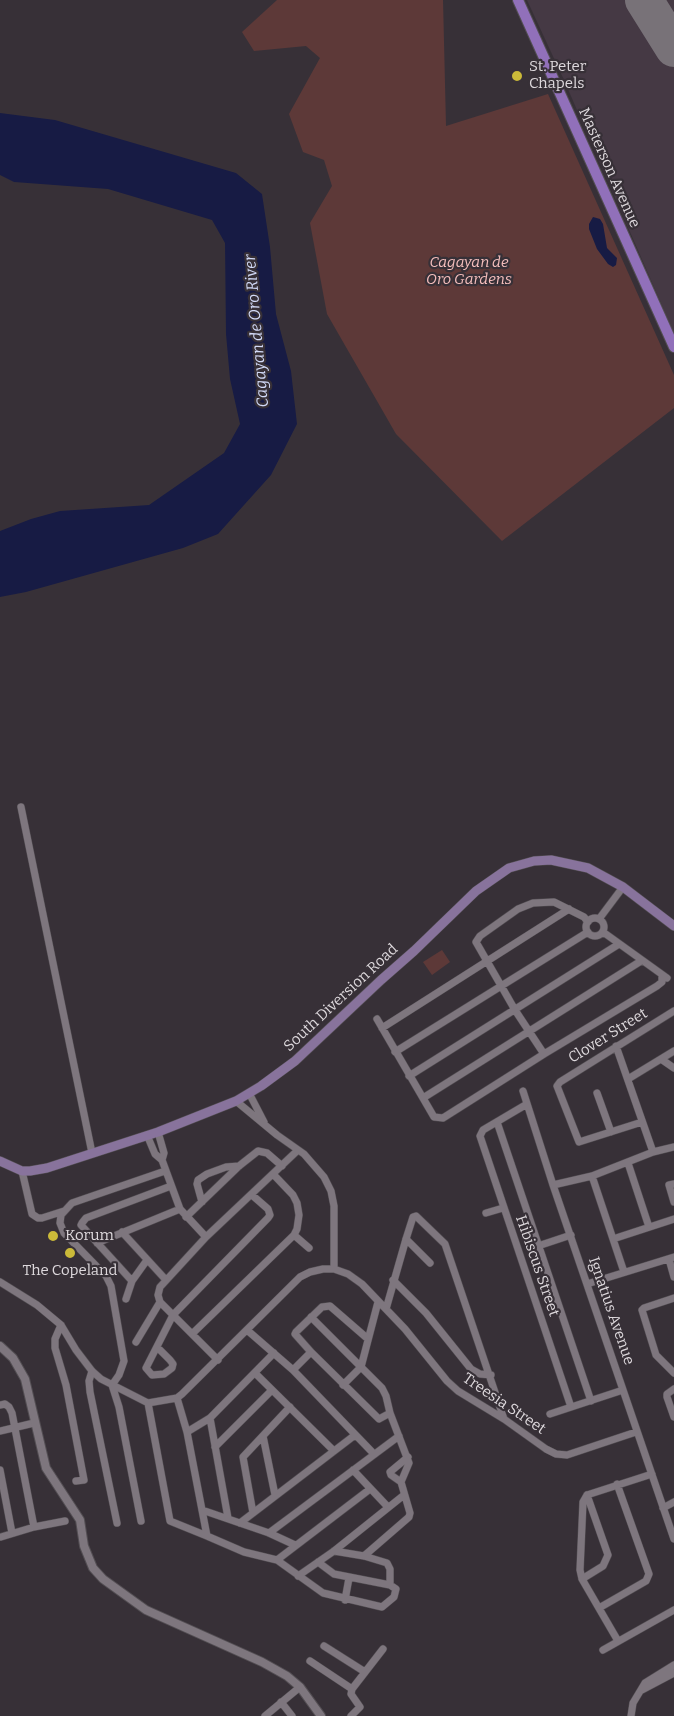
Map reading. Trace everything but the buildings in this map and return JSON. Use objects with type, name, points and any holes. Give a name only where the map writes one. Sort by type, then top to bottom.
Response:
[{"type":"main road","name":"Masterson Avenue","points":[[518,0],[674,347]]},
{"type":"main road","name":"South Diversion Road","points":[[0,1161],[30,1172],[46,1168],[158,1132],[236,1101],[296,1061],[476,891],[509,868],[534,861],[559,861],[588,868],[623,887],[674,926]]},
{"type":"street","points":[[21,807],[92,1153]]},
{"type":"street","points":[[599,919],[623,887]]},
{"type":"street","points":[[544,1054],[477,946],[477,940],[518,909],[533,903],[554,902],[588,922]]},
{"type":"street","points":[[382,1028],[569,909]]},
{"type":"street","points":[[594,918],[599,919],[604,924],[603,932],[597,936],[588,932],[586,927],[588,922],[594,918]]},
{"type":"street","points":[[395,1052],[588,932]]},
{"type":"street","points":[[377,1019],[434,1117],[442,1118],[662,981],[664,977],[603,932]]},
{"type":"street","points":[[409,1076],[619,944]]},
{"type":"street","points":[[423,1098],[641,960]]},
{"type":"street","name":"Clover Street","points":[[611,1132],[579,1142],[557,1086],[674,1011]]},
{"type":"street","points":[[616,1047],[653,1152]]},
{"type":"street","points":[[628,1079],[674,1051]]},
{"type":"street","points":[[661,1059],[674,1068]]},
{"type":"street","name":"Ignatius Avenue","points":[[523,1091],[636,1432],[674,1539]]},
{"type":"street","points":[[249,1093],[267,1126]]},
{"type":"street","points":[[597,1094],[611,1132],[642,1122]]},
{"type":"street","points":[[0,1282],[37,1305],[61,1325],[92,1371],[112,1385],[148,1403],[177,1398],[300,1277],[322,1269],[334,1269],[335,1215],[331,1191],[320,1172],[298,1150],[236,1101]]},
{"type":"street","points":[[527,1104],[497,1122],[591,1401]]},
{"type":"street","name":"Hibiscus Street","points":[[497,1122],[481,1133],[480,1137],[571,1407]]},
{"type":"street","points":[[158,1132],[164,1151],[162,1160],[165,1171],[180,1209],[206,1237]]},
{"type":"street","points":[[147,1135],[155,1154],[162,1160]]},
{"type":"street","points":[[553,1185],[591,1176],[653,1152],[674,1147]]},
{"type":"street","points":[[218,1360],[160,1302],[158,1295],[166,1280],[206,1237],[298,1150]]},
{"type":"street","points":[[186,1218],[239,1166],[260,1151],[267,1153],[282,1166]]},
{"type":"street","points":[[628,1163],[649,1227]]},
{"type":"street","points":[[202,1202],[198,1180],[207,1173],[239,1166]]},
{"type":"street","points":[[22,1170],[32,1214],[42,1218],[64,1210]]},
{"type":"street","points":[[112,1385],[124,1361],[111,1286],[106,1276],[61,1229],[61,1215],[72,1203],[165,1171]]},
{"type":"street","points":[[192,1334],[294,1235],[298,1223],[297,1203],[273,1174]]},
{"type":"street","points":[[591,1176],[624,1272]]},
{"type":"street","points":[[674,1184],[669,1185],[674,1202]]},
{"type":"street","points":[[132,1281],[81,1226],[83,1220],[171,1186]]},
{"type":"street","points":[[157,1347],[173,1315],[268,1218],[268,1209],[252,1195]]},
{"type":"street","points":[[486,1213],[503,1208]]},
{"type":"street","points":[[97,1243],[180,1209]]},
{"type":"street","points":[[386,1309],[413,1217],[416,1216],[446,1244],[504,1419]]},
{"type":"street","points":[[614,1239],[674,1219]]},
{"type":"street","points":[[122,1232],[166,1280]]},
{"type":"street","points":[[294,1235],[309,1248]]},
{"type":"street","points":[[538,1246],[571,1235]]},
{"type":"street","points":[[406,1239],[430,1263]]},
{"type":"street","points":[[587,1284],[671,1258],[674,1277]]},
{"type":"street","points":[[126,1299],[132,1281],[147,1260]]},
{"type":"street","name":"Treesia Street","points":[[334,1269],[356,1278],[458,1391],[504,1419],[546,1449],[556,1454],[573,1453],[636,1432]]},
{"type":"street","points":[[393,1280],[426,1312],[471,1369],[480,1374],[491,1375]]},
{"type":"street","points":[[674,1298],[642,1309],[653,1356],[674,1373]]},
{"type":"street","points":[[136,1342],[160,1302]]},
{"type":"street","points":[[343,1385],[361,1367],[378,1302]]},
{"type":"street","points":[[368,1339],[330,1306],[322,1307],[295,1334],[377,1419],[390,1413]]},
{"type":"street","points":[[312,1317],[382,1388],[387,1396],[390,1413],[408,1457],[409,1465],[401,1482],[410,1517],[364,1556]]},
{"type":"street","points":[[61,1325],[55,1339],[56,1348],[66,1384],[84,1480],[76,1481]]},
{"type":"street","points":[[247,1330],[254,1339],[293,1370],[374,1454]]},
{"type":"street","points":[[0,1346],[13,1358],[25,1379],[46,1468],[80,1520],[87,1557],[93,1568],[103,1579],[146,1610],[262,1662],[287,1676],[300,1687],[321,1716]]},
{"type":"street","points":[[293,1370],[311,1352]]},
{"type":"street","points":[[187,1432],[210,1418],[274,1353]]},
{"type":"street","points":[[92,1371],[89,1381],[90,1392],[117,1523]]},
{"type":"street","points":[[255,1372],[334,1451]]},
{"type":"street","points":[[112,1385],[141,1521]]},
{"type":"street","points":[[674,1389],[667,1394],[674,1417]]},
{"type":"street","points":[[215,1447],[272,1390]]},
{"type":"street","points":[[550,1414],[623,1390]]},
{"type":"street","points":[[177,1398],[187,1432],[207,1536]]},
{"type":"street","points":[[148,1403],[170,1521],[244,1552],[277,1560],[320,1592],[384,1606],[395,1593],[395,1587],[334,1574],[318,1562]]},
{"type":"street","points":[[0,1405],[5,1404],[9,1407],[34,1527]]},
{"type":"street","points":[[253,1513],[243,1457],[290,1407]]},
{"type":"street","points":[[210,1418],[228,1518]]},
{"type":"street","points":[[0,1431],[34,1423]]},
{"type":"street","points":[[240,1522],[355,1435]]},
{"type":"street","points":[[263,1436],[275,1496]]},
{"type":"street","points":[[269,1533],[399,1436]]},
{"type":"street","points":[[401,1482],[390,1472],[408,1457]]},
{"type":"street","points":[[0,1470],[12,1533]]},
{"type":"street","points":[[353,1470],[387,1506]]},
{"type":"street","points":[[618,1641],[582,1579],[580,1570],[584,1500],[587,1495],[652,1474]]},
{"type":"street","points":[[598,1608],[645,1581],[649,1574],[617,1484]]},
{"type":"street","points":[[277,1560],[370,1489]]},
{"type":"street","points":[[298,1576],[334,1551],[387,1506],[404,1495]]},
{"type":"street","points":[[582,1579],[603,1566],[608,1556],[587,1495]]},
{"type":"street","points":[[663,1508],[674,1502]]},
{"type":"street","points":[[202,1510],[240,1522],[295,1545]]},
{"type":"street","points":[[0,1538],[34,1527],[65,1521]]},
{"type":"street","points":[[334,1551],[387,1563],[390,1569],[390,1585]]},
{"type":"street","points":[[345,1599],[349,1578]]},
{"type":"street","points":[[603,1650],[674,1610]]},
{"type":"street","points":[[324,1646],[365,1672]]},
{"type":"street","points":[[351,1716],[360,1707],[351,1694],[352,1689],[383,1648]]},
{"type":"street","points":[[310,1661],[352,1689]]},
{"type":"street","points":[[631,1716],[631,1708],[638,1692],[649,1679],[674,1665]]},
{"type":"street","points":[[638,1692],[674,1673]]},
{"type":"street","points":[[265,1716],[300,1687]]},
{"type":"street","points":[[281,1702],[292,1716]]},
{"type":"shaded area","points":[[527,0],[674,0],[674,333],[564,80]]},
{"type":"green space","name":"Cagayan de Oro Gardens","points":[[277,0],[443,0],[446,126],[548,94],[674,375],[674,408],[502,541],[396,434],[327,314],[310,223],[332,186],[324,160],[303,152],[289,114],[320,58],[306,46],[254,51],[242,32]]},
{"type":"green space","points":[[442,950],[450,962],[432,975],[423,962]]},
{"type":"water","name":"Cagayan de Oro River","points":[[0,113],[55,120],[236,173],[262,194],[270,247],[276,314],[291,371],[297,424],[271,475],[218,534],[183,548],[26,592],[0,597],[0,531],[60,511],[149,505],[224,453],[240,424],[230,379],[226,334],[225,243],[212,220],[108,189],[14,182],[0,175]]},
{"type":"water","points":[[593,217],[600,219],[603,224],[607,248],[617,258],[616,265],[613,267],[597,249],[589,229]]},
{"type":"runway","points":[[644,0],[674,48]]},
{"type":"place","name":"St. Peter Chapels","points":[[517,76]]},
{"type":"place","name":"Korum","points":[[53,1236]]},
{"type":"place","name":"The Copeland","points":[[70,1253]]}]
